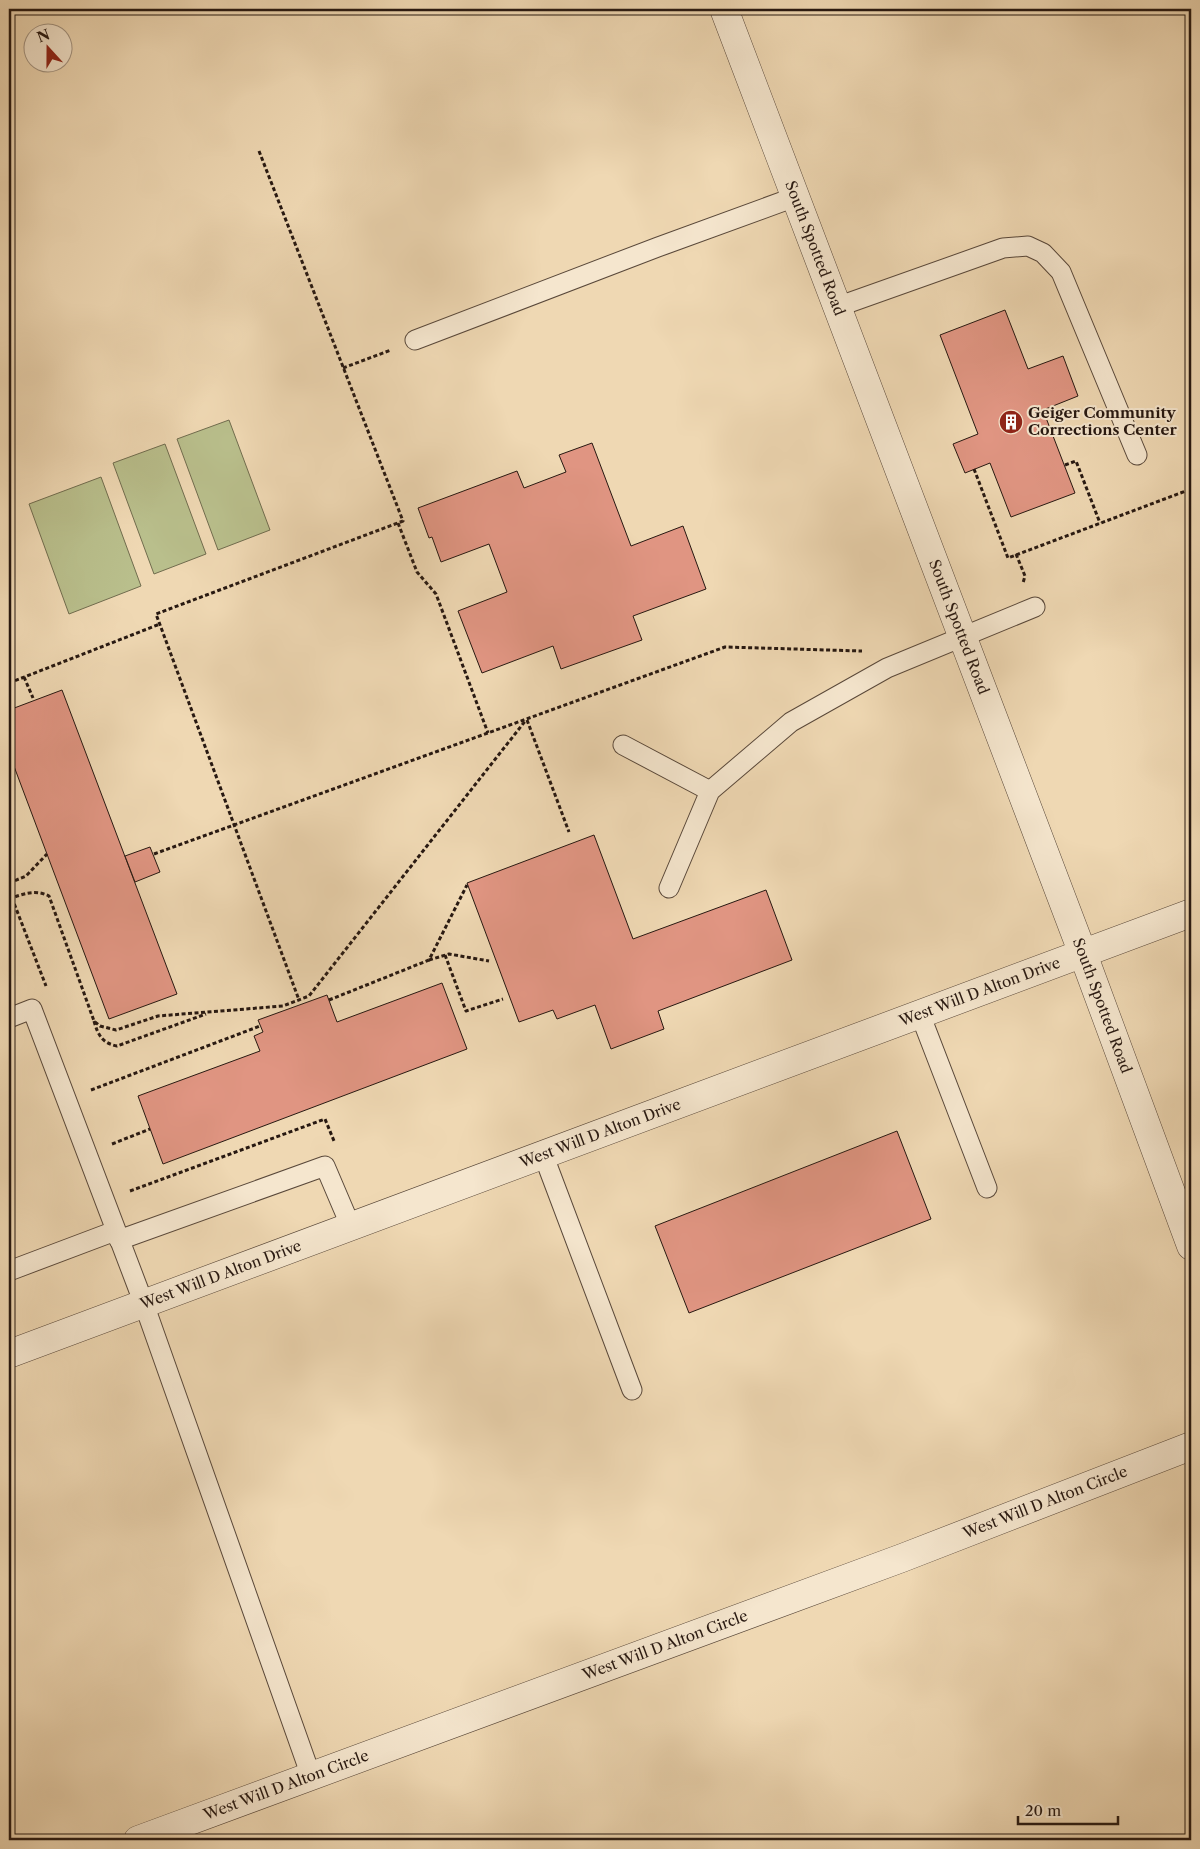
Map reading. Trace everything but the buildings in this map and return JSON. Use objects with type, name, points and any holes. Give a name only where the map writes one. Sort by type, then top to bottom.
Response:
[{"type":"street","name":"South Spotted Road","points":[[724,9],[1083,954],[1191,1246]]},
{"type":"street","name":"West Will D Alton Drive","points":[[9,1354],[1191,913]]},
{"type":"street","name":"West Will D Alton Circle","points":[[138,1840],[902,1558],[1191,1446]]},
{"type":"lane","points":[[415,340],[795,197]]},
{"type":"lane","points":[[837,307],[1003,248],[1028,246],[1043,253],[1061,272],[1138,455]]},
{"type":"lane","points":[[669,888],[710,791],[791,722],[887,668],[1035,607]]},
{"type":"lane","points":[[623,745],[710,791]]},
{"type":"lane","points":[[9,1018],[32,1009],[144,1304],[311,1776]]},
{"type":"lane","points":[[920,1014],[987,1188]]},
{"type":"lane","points":[[544,1154],[632,1390]]},
{"type":"lane","points":[[9,1271],[325,1166],[351,1227]]},
{"type":"path","points":[[259,151],[403,521],[156,614],[299,1000]]},
{"type":"path","points":[[343,368],[415,340]]},
{"type":"path","points":[[1065,465],[1076,461],[1100,523]]},
{"type":"path","points":[[974,469],[1008,558],[1191,488]]},
{"type":"path","points":[[398,522],[417,572],[436,594],[488,733]]},
{"type":"path","points":[[1016,554],[1025,576],[1023,584]]},
{"type":"path","points":[[9,683],[160,624]]},
{"type":"path","points":[[154,854],[726,647],[871,651]]},
{"type":"path","points":[[24,677],[32,698]]},
{"type":"path","points":[[526,719],[569,832]]},
{"type":"path","points":[[94,1021],[100,1026],[116,1030],[158,1016],[283,1006],[309,996],[526,719]]},
{"type":"path","points":[[9,883],[26,876],[47,854]]},
{"type":"path","points":[[429,960],[467,885]]},
{"type":"path","points":[[9,900],[33,892],[50,896],[98,1034],[104,1041],[117,1046],[211,1012]]},
{"type":"path","points":[[329,1000],[429,960],[449,954],[489,961]]},
{"type":"path","points":[[445,955],[466,1011],[503,999]]},
{"type":"path","points":[[88,1092],[260,1026]]},
{"type":"path","points":[[104,1201],[325,1119],[335,1144]]},
{"type":"path","points":[[107,1146],[150,1129]]},
{"type":"green space","points":[[229,420],[270,530],[218,550],[177,439]]},
{"type":"green space","points":[[165,444],[206,554],[154,574],[113,463]]},
{"type":"green space","points":[[101,477],[141,586],[69,614],[29,504]]},
{"type":"place","name":"Geiger Community Corrections Center","points":[[1011,422]]}]
